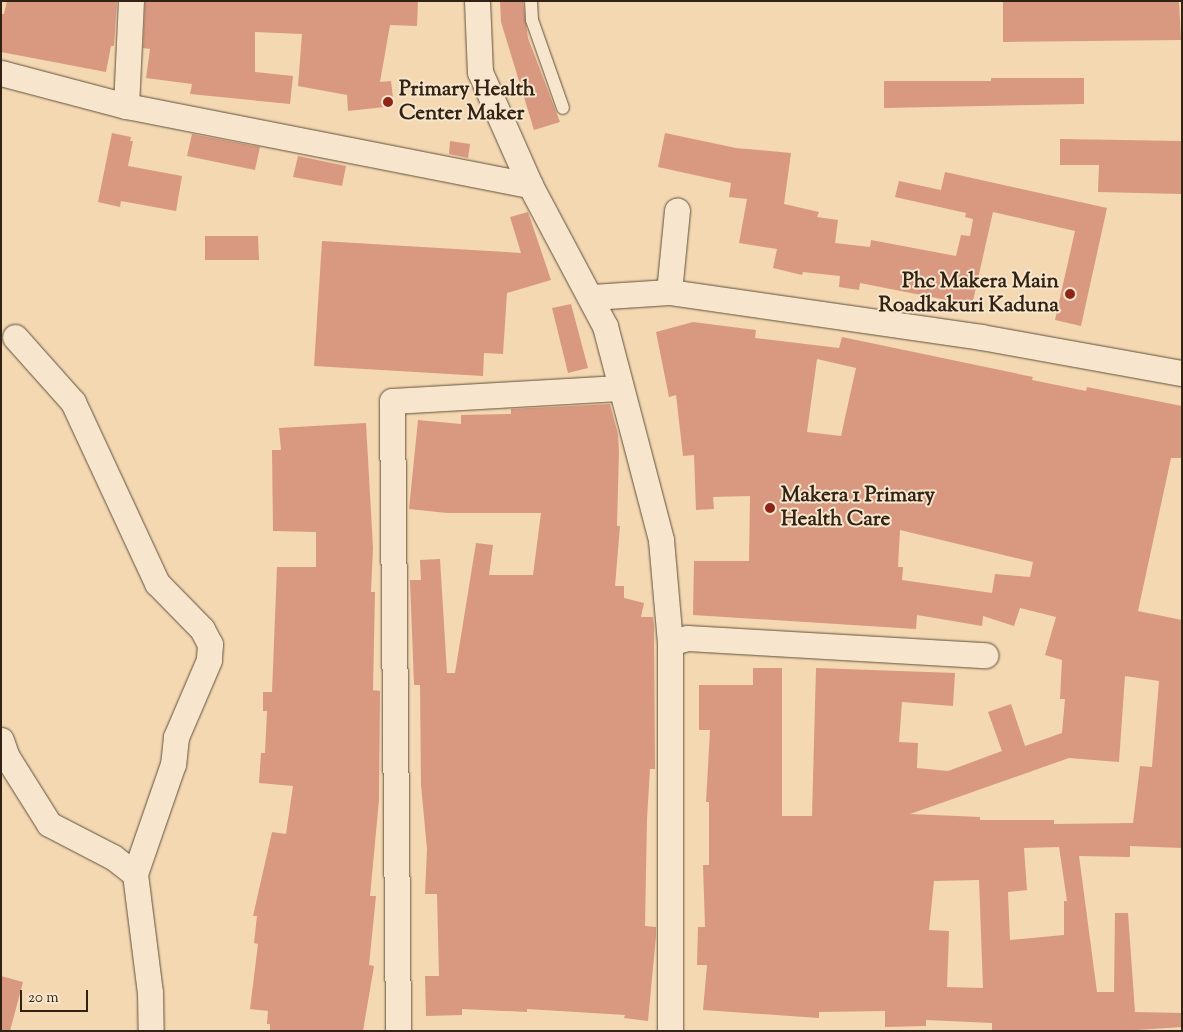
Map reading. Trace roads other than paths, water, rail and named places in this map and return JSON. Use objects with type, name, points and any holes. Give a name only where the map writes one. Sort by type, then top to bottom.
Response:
[{"type":"street","points":[[126,106],[131,1]]},
{"type":"street","points":[[477,1],[480,72],[530,185],[606,326],[620,388],[661,540],[670,643],[670,1031]]},
{"type":"street","points":[[1,73],[126,106],[530,185]]},
{"type":"street","points":[[669,292],[678,210]]},
{"type":"street","points":[[592,297],[669,292],[981,337],[1182,373]]},
{"type":"street","points":[[15,337],[73,402],[157,583],[202,628],[210,644],[209,660],[176,737],[173,764],[135,874],[150,992],[151,1031]]},
{"type":"street","points":[[398,1031],[392,401],[620,388]]},
{"type":"street","points":[[670,643],[687,638],[986,655]]},
{"type":"street","points":[[1,740],[7,757],[49,824],[112,857],[135,874]]},
{"type":"lane","points":[[531,1],[532,20],[563,108]]},
{"type":"place","name":"Primary Health Center Maker","points":[[388,102]]},
{"type":"place","name":"Phc Makera Main Roadkakuri Kaduna","points":[[1070,294]]},
{"type":"place","name":"Makera 1 Primary Health Care","points":[[770,508]]}]
